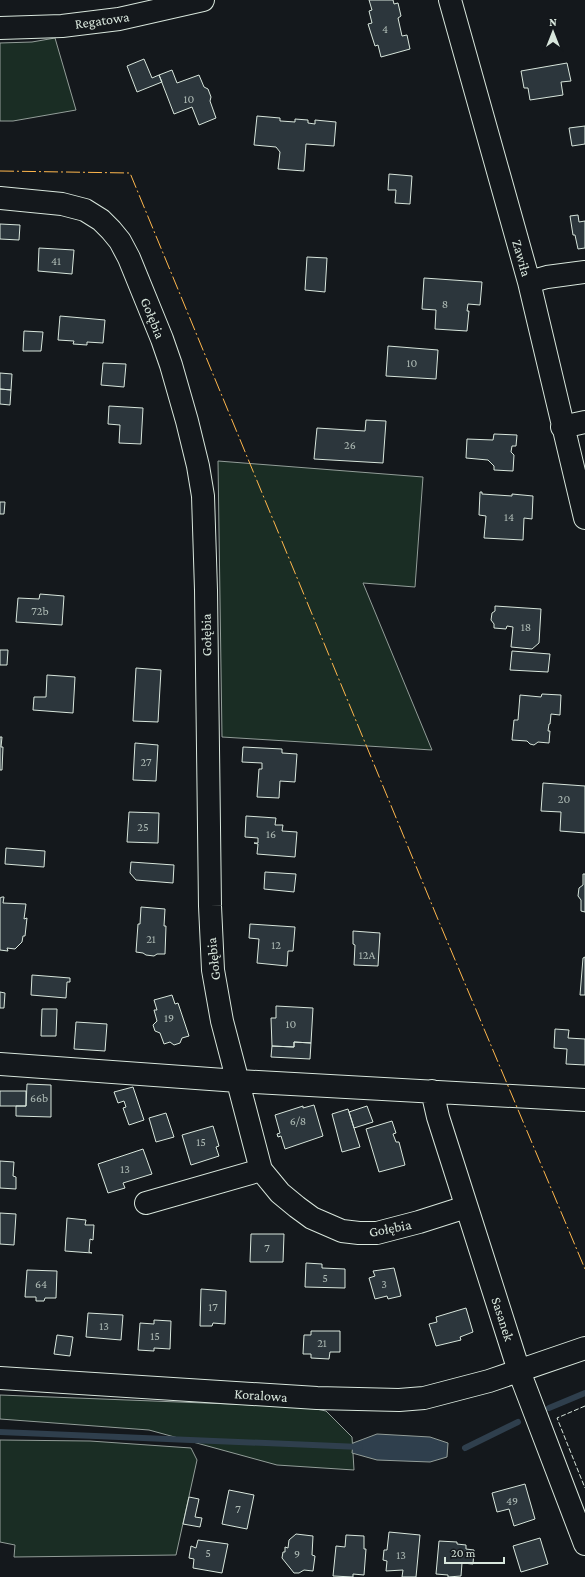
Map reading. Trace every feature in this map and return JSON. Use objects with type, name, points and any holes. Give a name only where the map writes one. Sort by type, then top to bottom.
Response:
[{"type":"street","name":"Regatowa","points":[[0,28],[62,26],[119,19],[203,0]]},
{"type":"street","name":"Zawiła","points":[[450,0],[529,282],[562,427],[585,518]]},
{"type":"street","name":"Gołębia","points":[[0,198],[62,204],[85,210],[101,220],[111,230],[129,258],[162,339],[171,364],[187,421],[198,466],[203,496],[210,934],[213,970],[222,1021],[261,1170],[280,1193],[297,1207],[312,1218],[342,1231],[377,1233],[419,1222],[466,1207]]},
{"type":"street","points":[[529,282],[547,277],[585,272]]},
{"type":"street","points":[[562,427],[585,422]]},
{"type":"street","points":[[0,1064],[238,1081],[585,1100]]},
{"type":"street","name":"Sasanek","points":[[432,1091],[434,1104],[466,1207],[519,1371],[585,1544]]},
{"type":"street","points":[[146,1202],[261,1170]]},
{"type":"street","name":"Koralowa","points":[[0,1378],[316,1398],[399,1400],[424,1398],[440,1394],[519,1371],[585,1348]]},
{"type":"green space","points":[[55,38],[76,110],[13,121],[0,121],[0,43],[32,42]]},
{"type":"green space","points":[[218,461],[423,477],[415,587],[363,583],[432,750],[222,737]]},
{"type":"green space","points":[[0,1395],[306,1407],[326,1411],[352,1437],[354,1470],[277,1465],[149,1430],[0,1419]]},
{"type":"green space","points":[[0,1440],[90,1441],[191,1448],[197,1460],[176,1555],[14,1557],[15,1545],[0,1542]]},
{"type":"water","points":[[377,1434],[430,1437],[448,1443],[447,1457],[430,1462],[377,1460],[352,1453],[353,1443]]},
{"type":"building","points":[[369,0],[393,0],[394,4],[398,3],[401,16],[398,18],[402,36],[407,35],[410,49],[381,57],[378,45],[375,46],[368,24],[372,23],[369,11],[372,10]]},
{"type":"building","points":[[144,59],[152,78],[159,75],[162,82],[137,92],[127,66]]},
{"type":"building","points":[[567,63],[571,81],[561,82],[563,95],[530,100],[528,88],[524,88],[521,71]]},
{"type":"building","points":[[172,70],[177,83],[199,75],[204,87],[208,89],[211,97],[210,101],[216,118],[199,125],[192,107],[174,114],[159,75]]},
{"type":"building","points":[[257,116],[280,118],[280,121],[295,122],[295,119],[308,120],[308,123],[315,124],[315,120],[336,122],[334,146],[306,144],[304,171],[278,169],[280,152],[276,147],[254,145]]},
{"type":"building","points":[[585,126],[585,144],[572,146],[569,128]]},
{"type":"building","points":[[389,174],[412,176],[410,204],[395,203],[396,190],[388,190]]},
{"type":"building","points":[[578,215],[579,222],[585,221],[585,248],[578,249],[575,235],[573,235],[570,216]]},
{"type":"building","points":[[0,224],[20,225],[19,240],[0,239]]},
{"type":"building","points":[[39,248],[74,250],[72,274],[38,271]]},
{"type":"building","points":[[307,257],[327,258],[325,292],[305,290]]},
{"type":"building","points":[[424,278],[482,282],[480,305],[468,304],[467,311],[469,311],[467,331],[435,329],[436,310],[422,309]]},
{"type":"building","points":[[60,316],[105,320],[103,343],[87,342],[87,345],[73,344],[74,341],[58,340]]},
{"type":"building","points":[[24,331],[43,332],[41,351],[23,351]]},
{"type":"building","points":[[388,346],[438,350],[436,379],[386,376]]},
{"type":"building","points":[[103,363],[126,364],[124,387],[101,385]]},
{"type":"building","points":[[0,373],[12,374],[11,390],[0,389]]},
{"type":"building","points":[[0,389],[11,390],[10,405],[0,404]]},
{"type":"building","points":[[109,406],[143,408],[141,444],[119,443],[120,425],[108,424]]},
{"type":"building","points":[[366,420],[386,421],[383,463],[314,459],[317,428],[365,431]]},
{"type":"building","points":[[494,434],[517,435],[516,446],[512,446],[511,452],[514,455],[513,471],[494,470],[494,466],[488,460],[466,458],[467,439],[493,440]]},
{"type":"building","points":[[480,492],[482,492],[482,494],[533,496],[532,519],[524,518],[523,540],[484,538],[486,516],[479,515]]},
{"type":"building","points":[[0,502],[5,502],[4,514],[0,514]]},
{"type":"building","points":[[40,594],[64,596],[62,625],[16,622],[18,598],[39,599]]},
{"type":"building","points":[[495,606],[541,609],[539,643],[532,649],[511,647],[513,627],[507,626],[506,629],[494,628],[494,624],[491,620],[492,613],[495,611]]},
{"type":"building","points":[[0,650],[8,650],[7,665],[0,665]]},
{"type":"building","points":[[512,651],[550,654],[548,672],[510,670]]},
{"type":"building","points":[[136,668],[161,670],[158,722],[133,721]]},
{"type":"building","points":[[47,675],[75,677],[73,713],[33,710],[34,697],[46,697]]},
{"type":"building","points":[[542,694],[561,695],[560,715],[551,714],[548,731],[550,731],[549,743],[538,742],[534,745],[527,741],[512,740],[514,720],[518,720],[520,695],[541,697]]},
{"type":"building","points":[[0,737],[2,737],[1,747],[3,747],[2,770],[0,770]]},
{"type":"building","points":[[135,743],[158,745],[156,781],[133,780]]},
{"type":"building","points":[[243,747],[282,749],[282,753],[297,754],[295,782],[280,781],[279,798],[257,797],[259,769],[262,769],[262,763],[242,762]]},
{"type":"building","points":[[543,783],[585,786],[585,833],[560,831],[561,812],[541,811]]},
{"type":"building","points":[[129,812],[159,813],[158,843],[127,842]]},
{"type":"building","points":[[246,816],[276,818],[275,825],[283,825],[282,831],[297,832],[295,857],[257,854],[258,844],[254,843],[258,843],[258,838],[245,837]]},
{"type":"building","points":[[6,848],[45,851],[44,867],[5,864]]},
{"type":"building","points":[[131,862],[174,865],[173,883],[136,880],[130,873]]},
{"type":"building","points":[[265,872],[296,874],[294,892],[264,889]]},
{"type":"building","points":[[583,874],[585,874],[585,912],[581,911],[581,900],[578,896],[579,888],[583,885]]},
{"type":"building","points":[[4,897],[3,903],[26,904],[24,919],[27,918],[25,936],[23,936],[22,942],[15,949],[7,948],[8,951],[0,950],[0,898]]},
{"type":"building","points":[[141,907],[165,909],[165,954],[157,954],[154,956],[136,952]]},
{"type":"building","points":[[250,924],[295,927],[293,951],[288,951],[287,966],[257,963],[259,939],[249,938]]},
{"type":"building","points":[[353,931],[380,933],[378,966],[354,965],[355,945],[353,944]]},
{"type":"building","points":[[585,957],[585,995],[580,995],[583,958]]},
{"type":"building","points":[[32,975],[70,978],[70,982],[67,982],[66,998],[31,995]]},
{"type":"building","points":[[0,992],[5,993],[4,1008],[0,1008]]},
{"type":"building","points":[[172,995],[175,1004],[178,1003],[189,1036],[182,1038],[180,1043],[174,1045],[170,1042],[164,1044],[160,1033],[155,1031],[153,1025],[157,1021],[154,1010],[157,1010],[154,1000]]},
{"type":"building","points":[[276,1006],[313,1008],[311,1043],[294,1042],[294,1047],[272,1046],[271,1018],[276,1018]]},
{"type":"building","points":[[42,1009],[57,1009],[56,1036],[41,1036]]},
{"type":"building","points":[[76,1022],[107,1024],[105,1051],[74,1049]]},
{"type":"building","points":[[555,1029],[569,1030],[568,1038],[585,1039],[585,1065],[566,1064],[567,1049],[554,1048]]},
{"type":"building","points":[[294,1042],[311,1043],[310,1059],[271,1057],[272,1046],[294,1047]]},
{"type":"building","points":[[27,1084],[51,1085],[51,1117],[16,1116],[16,1106],[26,1106]]},
{"type":"building","points":[[133,1087],[144,1120],[129,1125],[123,1108],[126,1107],[124,1101],[118,1103],[114,1092]]},
{"type":"building","points":[[0,1091],[26,1091],[26,1106],[0,1106]]},
{"type":"building","points":[[314,1105],[323,1136],[285,1149],[281,1136],[278,1137],[277,1134],[280,1133],[275,1115],[303,1106],[303,1108]]},
{"type":"building","points":[[367,1106],[373,1122],[354,1128],[349,1112]]},
{"type":"building","points":[[348,1109],[360,1147],[342,1152],[332,1114]]},
{"type":"building","points":[[166,1113],[174,1137],[156,1142],[149,1118]]},
{"type":"building","points":[[392,1121],[396,1133],[393,1134],[396,1142],[399,1142],[405,1165],[379,1172],[366,1129]]},
{"type":"building","points":[[213,1126],[219,1146],[216,1147],[219,1156],[191,1165],[182,1135]]},
{"type":"building","points":[[143,1149],[152,1174],[123,1183],[125,1188],[108,1193],[98,1164]]},
{"type":"building","points":[[0,1161],[14,1162],[13,1176],[16,1177],[16,1189],[0,1188]]},
{"type":"building","points":[[0,1213],[16,1214],[14,1245],[0,1244]]},
{"type":"building","points":[[67,1218],[86,1220],[85,1225],[94,1225],[93,1240],[90,1239],[89,1252],[92,1253],[65,1251]]},
{"type":"building","points":[[251,1234],[284,1234],[283,1262],[250,1262]]},
{"type":"building","points":[[306,1263],[322,1264],[322,1268],[345,1269],[345,1288],[305,1287]]},
{"type":"building","points":[[394,1268],[401,1296],[388,1299],[387,1296],[375,1299],[369,1278],[375,1276],[373,1271]]},
{"type":"building","points":[[27,1270],[57,1271],[56,1298],[45,1298],[44,1301],[36,1301],[36,1297],[25,1297]]},
{"type":"building","points":[[201,1289],[226,1291],[225,1324],[213,1323],[212,1326],[200,1326]]},
{"type":"building","points":[[466,1308],[473,1332],[460,1337],[461,1340],[436,1346],[429,1324],[437,1322],[436,1317]]},
{"type":"building","points":[[88,1313],[123,1315],[121,1340],[86,1337]]},
{"type":"building","points":[[154,1320],[171,1321],[170,1349],[154,1348],[154,1351],[138,1350],[140,1323],[154,1324]]},
{"type":"building","points":[[311,1331],[340,1331],[340,1352],[330,1352],[329,1359],[311,1358],[311,1354],[303,1354],[304,1335],[311,1335]]},
{"type":"building","points":[[57,1335],[73,1337],[70,1356],[54,1354]]},
{"type":"building","points":[[525,1484],[535,1519],[514,1526],[509,1509],[497,1512],[492,1493]]},
{"type":"building","points":[[229,1490],[254,1495],[247,1529],[222,1524]]},
{"type":"building","points":[[189,1497],[199,1499],[195,1517],[202,1518],[200,1527],[183,1524]]},
{"type":"building","points":[[389,1532],[420,1535],[416,1577],[402,1577],[403,1570],[386,1571],[387,1561],[383,1560],[384,1550],[387,1550]]},
{"type":"building","points":[[296,1534],[313,1536],[312,1555],[315,1556],[313,1571],[304,1570],[299,1573],[294,1573],[282,1558],[283,1552],[285,1552],[285,1547],[288,1548],[289,1540]]},
{"type":"building","points":[[346,1535],[364,1536],[364,1549],[366,1549],[364,1575],[353,1574],[353,1577],[333,1576],[336,1546],[345,1547]]},
{"type":"building","points":[[540,1538],[548,1564],[521,1572],[513,1546]]},
{"type":"building","points":[[198,1540],[228,1544],[222,1573],[193,1568],[194,1559],[189,1558],[191,1546],[196,1548]]},
{"type":"building","points":[[439,1541],[457,1542],[457,1544],[466,1545],[466,1549],[474,1550],[473,1564],[462,1563],[461,1576],[448,1577],[448,1575],[436,1574]]},
{"type":"waterway","points":[[549,1408],[585,1393]]},
{"type":"waterway","points":[[465,1448],[518,1422]]},
{"type":"waterway","points":[[0,1432],[360,1447]]},
{"type":"fence","points":[[585,1406],[557,1418],[585,1488]]},
{"type":"power","points":[[0,171],[130,173],[437,917],[585,1269]]}]
